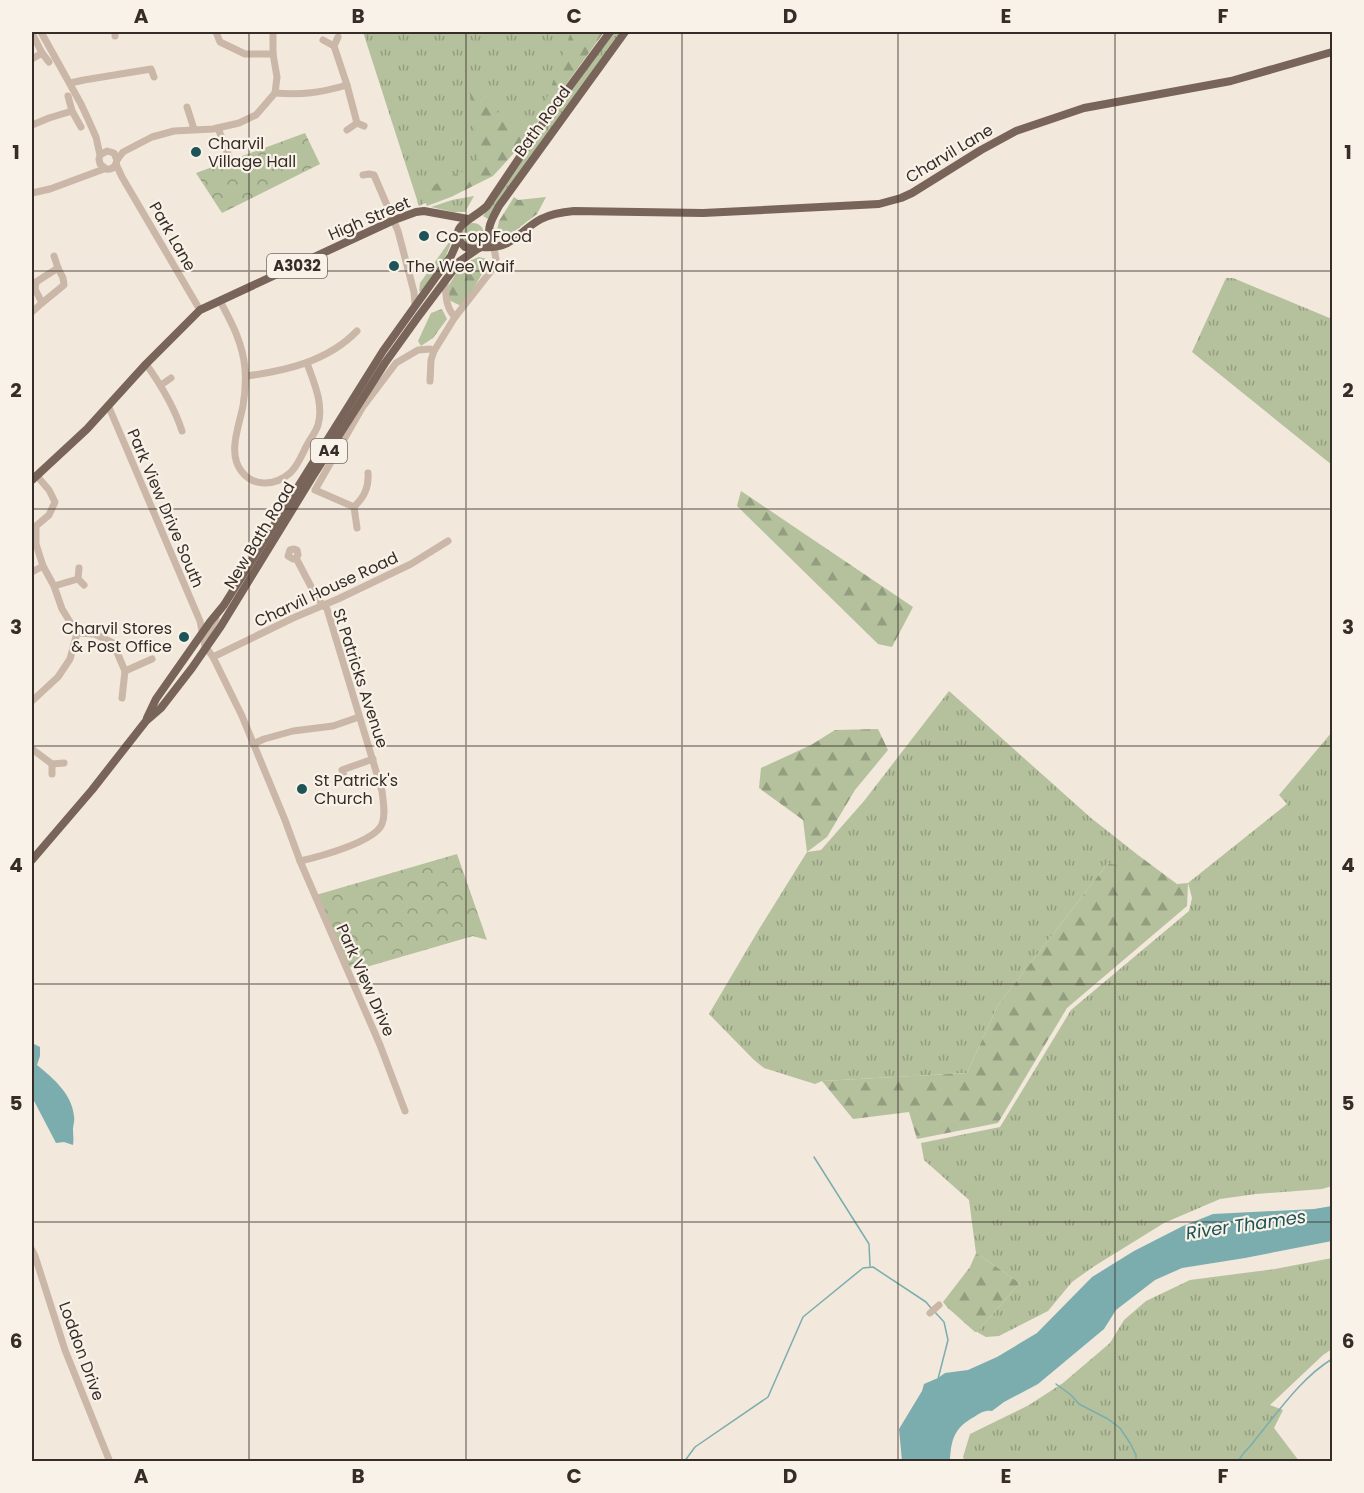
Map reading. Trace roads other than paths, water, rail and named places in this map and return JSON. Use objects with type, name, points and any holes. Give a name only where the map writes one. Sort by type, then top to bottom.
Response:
[{"type":"main road","name":"Bath Road","points":[[458,236],[461,224],[487,206],[546,119],[610,32]]},
{"type":"main road","name":"Bath Road","points":[[480,248],[486,243],[499,206],[625,32]]},
{"type":"main road","name":"Charvil Lane","points":[[480,248],[499,247],[520,235],[540,219],[574,211],[703,213],[879,204],[912,193],[1016,131],[1084,108],[1231,81],[1332,52]]},
{"type":"main road","name":"High Street","points":[[108,405],[200,310],[393,220],[416,212],[424,211],[469,219]]},
{"type":"main road","points":[[443,216],[462,244],[467,248],[480,248]]},
{"type":"main road","points":[[469,219],[481,220],[496,240],[507,243]]},
{"type":"main road","name":"New Bath Road","points":[[146,721],[156,699],[210,622],[219,613],[383,351],[451,256],[458,236]]},
{"type":"main road","name":"New Bath Road","points":[[32,860],[92,790],[146,721],[161,708],[207,648],[385,363],[460,261],[480,248]]},
{"type":"main road","name":"A3032","points":[[34,478],[87,429],[108,405]]},
{"type":"street","name":"Park Lane","points":[[41,32],[70,83],[96,137],[129,186],[200,310]]},
{"type":"street","points":[[216,32],[220,42],[245,54],[273,54]]},
{"type":"street","points":[[106,169],[99,164],[152,137],[174,131],[218,128],[239,123],[256,115],[274,93],[277,77],[273,54],[273,32]]},
{"type":"street","points":[[32,33],[49,62]]},
{"type":"street","points":[[338,36],[334,46],[357,123]]},
{"type":"street","points":[[323,40],[334,46]]},
{"type":"street","points":[[32,59],[42,53]]},
{"type":"street","points":[[70,83],[151,69],[160,65]]},
{"type":"street","points":[[151,69],[154,77]]},
{"type":"street","points":[[274,93],[299,94],[327,91],[346,85]]},
{"type":"street","points":[[68,96],[72,111],[81,127]]},
{"type":"street","points":[[187,107],[194,129]]},
{"type":"street","points":[[32,125],[72,111]]},
{"type":"street","points":[[357,123],[364,126]]},
{"type":"street","points":[[347,130],[357,123]]},
{"type":"street","points":[[218,128],[226,155]]},
{"type":"street","points":[[32,193],[50,189],[88,173],[114,168],[109,157]]},
{"type":"street","points":[[88,173],[109,157]]},
{"type":"street","name":"Park Lane","points":[[106,169],[122,177]]},
{"type":"street","points":[[363,175],[384,173]]},
{"type":"street","points":[[374,175],[393,220],[414,292],[415,304]]},
{"type":"street","points":[[430,381],[430,360],[434,351],[455,317],[491,271],[496,259],[494,248]]},
{"type":"street","points":[[32,312],[64,285],[54,256]]},
{"type":"street","points":[[42,303],[35,289],[36,282],[58,268]]},
{"type":"street","points":[[445,280],[446,299],[449,310],[455,317]]},
{"type":"street","points":[[220,301],[235,328],[246,376],[235,445],[236,460],[242,472],[253,481],[267,484],[292,472],[318,426],[320,400],[307,363]]},
{"type":"street","points":[[246,376],[270,373],[307,363],[346,342],[357,332]]},
{"type":"street","points":[[354,507],[315,490],[362,408],[396,363],[418,350],[434,351]]},
{"type":"street","points":[[146,364],[181,419],[182,431]]},
{"type":"street","points":[[161,385],[171,378]]},
{"type":"street","name":"Park View Drive South","points":[[108,405],[200,621],[205,646],[213,657],[242,716],[253,744]]},
{"type":"street","points":[[354,507],[364,496],[368,473]]},
{"type":"street","points":[[32,701],[58,677],[70,659],[77,633],[62,609],[36,544],[36,526],[49,515],[54,502],[49,490],[34,478]]},
{"type":"street","points":[[354,507],[357,528]]},
{"type":"street","name":"Charvil House Road","points":[[213,657],[411,564],[448,541]]},
{"type":"street","name":"St Patricks Avenue","points":[[296,558],[317,598],[327,609],[382,791],[384,812],[382,826],[374,833],[334,853],[300,861]]},
{"type":"street","points":[[32,572],[43,566]]},
{"type":"street","points":[[78,579],[79,568]]},
{"type":"street","points":[[54,586],[78,579]]},
{"type":"street","points":[[78,579],[84,585]]},
{"type":"street","points":[[207,648],[209,631],[219,613]]},
{"type":"street","points":[[200,621],[210,622]]},
{"type":"street","points":[[77,633],[95,634],[113,643],[125,671],[122,698]]},
{"type":"street","points":[[125,671],[152,658]]},
{"type":"street","points":[[58,677],[64,682]]},
{"type":"street","points":[[253,744],[293,731],[333,726],[359,717]]},
{"type":"street","name":"Park View Drive","points":[[253,744],[300,861],[380,1045],[405,1111]]},
{"type":"street","points":[[32,749],[52,764],[64,763]]},
{"type":"street","name":"St Patricks Avenue","points":[[342,770],[373,759]]},
{"type":"street","points":[[52,764],[52,774]]},
{"type":"street","name":"Loddon Drive","points":[[32,1250],[64,1350],[110,1461]]},
{"type":"street","points":[[930,1313],[939,1305]]},
{"type":"water","points":[[32,1043],[40,1047],[37,1065],[55,1081],[70,1101],[74,1118],[73,1145],[64,1142],[56,1143],[32,1097]]},
{"type":"water","name":"River Thames","points":[[1332,1206],[1332,1241],[1182,1268],[1155,1280],[1116,1310],[1104,1329],[1038,1384],[992,1411],[985,1411],[967,1421],[955,1435],[950,1461],[902,1461],[899,1429],[924,1384],[945,1373],[968,1370],[997,1357],[1037,1333],[1092,1277],[1134,1251],[1183,1226],[1213,1214]]},
{"type":"waterway","points":[[814,1157],[869,1244],[870,1266]]},
{"type":"waterway","points":[[684,1462],[695,1447],[768,1397],[803,1317],[863,1268],[873,1267],[926,1302],[931,1308]]},
{"type":"waterway","points":[[934,1311],[944,1322],[948,1340],[938,1379]]},
{"type":"waterway","points":[[1238,1462],[1300,1386],[1332,1359]]},
{"type":"waterway","points":[[1056,1384],[1079,1404],[1120,1428],[1136,1455],[1134,1462]]},
{"type":"place","name":"Charvil Village Hall","points":[[196,152]]},
{"type":"place","name":"Co-op Food","points":[[424,236]]},
{"type":"place","name":"The Wee Waif","points":[[394,266]]},
{"type":"place","name":"Charvil Stores & Post Office","points":[[184,637]]},
{"type":"place","name":"St Patrick's Church","points":[[302,789]]}]
